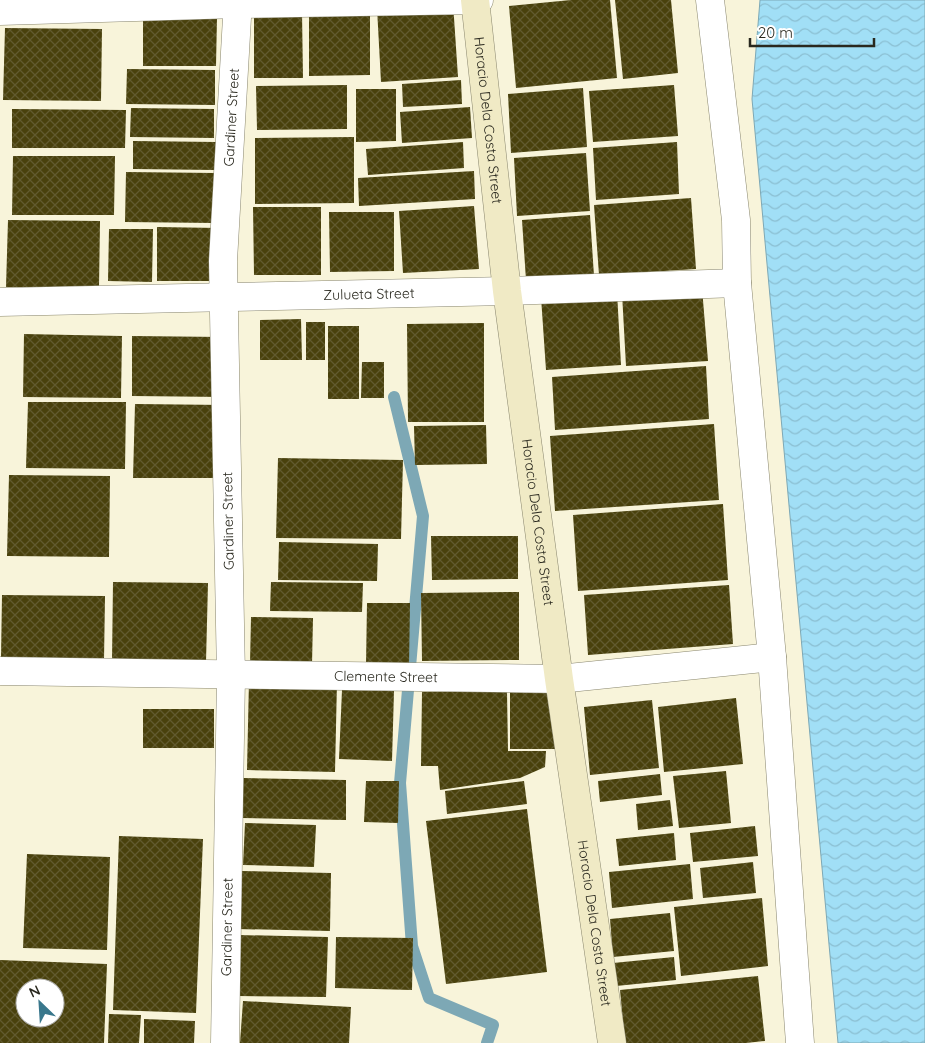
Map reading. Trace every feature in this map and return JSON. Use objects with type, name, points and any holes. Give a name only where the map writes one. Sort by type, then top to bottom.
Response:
[{"type":"street","name":"Horacio Dela Costa Street","points":[[475,0],[507,291],[559,679],[612,1043]]},
{"type":"street","points":[[0,11],[238,2],[479,0]]},
{"type":"street","points":[[710,0],[736,220],[737,283],[772,657],[800,1043]]},
{"type":"street","name":"Gardiner Street","points":[[226,1043],[231,676],[223,261],[238,2]]},
{"type":"street","name":"Zulueta Street","points":[[0,302],[507,291],[737,283]]},
{"type":"street","name":"Clemente Street","points":[[0,671],[231,676],[559,679],[772,657]]},
{"type":"water","points":[[760,0],[925,0],[925,1043],[838,1043],[752,99]]},
{"type":"building","points":[[571,0],[610,0],[617,78],[516,88],[509,6]]},
{"type":"building","points":[[615,0],[671,0],[678,73],[623,79]]},
{"type":"building","points":[[453,3],[458,77],[381,82],[377,8]]},
{"type":"building","points":[[370,9],[370,75],[309,76],[309,10]]},
{"type":"building","points":[[302,12],[303,78],[254,78],[254,13]]},
{"type":"building","points":[[143,18],[217,18],[216,66],[143,66]]},
{"type":"building","points":[[5,28],[102,29],[101,101],[3,100]]},
{"type":"building","points":[[127,69],[215,70],[215,105],[126,104]]},
{"type":"building","points":[[461,80],[462,104],[403,107],[402,84]]},
{"type":"building","points":[[347,85],[347,129],[257,130],[256,86]]},
{"type":"building","points":[[674,85],[678,136],[593,142],[589,91]]},
{"type":"building","points":[[583,88],[587,147],[511,153],[508,94]]},
{"type":"building","points":[[356,89],[396,89],[396,141],[356,142]]},
{"type":"building","points":[[470,107],[472,138],[402,143],[400,112]]},
{"type":"building","points":[[131,108],[214,109],[214,138],[130,137]]},
{"type":"building","points":[[12,109],[126,110],[125,148],[12,148]]},
{"type":"building","points":[[354,137],[354,203],[255,204],[255,138]]},
{"type":"building","points":[[133,141],[216,142],[216,170],[133,169]]},
{"type":"building","points":[[463,142],[464,168],[368,175],[366,149]]},
{"type":"building","points":[[677,142],[679,194],[596,200],[593,148]]},
{"type":"building","points":[[586,153],[590,211],[517,216],[514,158]]},
{"type":"building","points":[[13,156],[115,156],[114,215],[12,215]]},
{"type":"building","points":[[474,171],[475,199],[359,206],[358,178]]},
{"type":"building","points":[[126,172],[215,173],[214,223],[125,222]]},
{"type":"building","points":[[691,198],[696,269],[599,275],[594,205]]},
{"type":"building","points":[[474,206],[479,269],[403,273],[399,211]]},
{"type":"building","points":[[253,207],[321,207],[321,275],[254,275]]},
{"type":"building","points":[[329,212],[394,212],[394,271],[330,272]]},
{"type":"building","points":[[590,215],[594,276],[526,280],[522,220]]},
{"type":"building","points":[[8,220],[100,221],[99,287],[6,287]]},
{"type":"building","points":[[157,227],[219,228],[219,281],[157,281]]},
{"type":"building","points":[[109,229],[153,229],[152,282],[108,281]]},
{"type":"building","points":[[702,288],[708,361],[626,366],[622,293]]},
{"type":"building","points":[[617,292],[621,365],[546,370],[541,297]]},
{"type":"building","points":[[301,319],[302,360],[260,360],[260,320]]},
{"type":"building","points":[[306,322],[325,322],[325,360],[306,360]]},
{"type":"building","points":[[484,323],[484,422],[408,422],[407,324]]},
{"type":"building","points":[[328,326],[359,326],[359,399],[328,399]]},
{"type":"building","points":[[24,334],[122,336],[121,398],[23,397]]},
{"type":"building","points":[[132,336],[223,337],[223,397],[132,396]]},
{"type":"building","points":[[362,362],[384,362],[384,398],[361,398]]},
{"type":"building","points":[[706,366],[709,419],[555,430],[552,377]]},
{"type":"building","points":[[28,402],[126,402],[125,469],[26,468]]},
{"type":"building","points":[[135,404],[225,405],[224,478],[133,478]]},
{"type":"building","points":[[714,424],[719,500],[555,511],[550,436]]},
{"type":"building","points":[[486,425],[487,464],[415,465],[414,426]]},
{"type":"building","points":[[278,458],[403,460],[401,539],[276,538]]},
{"type":"building","points":[[9,475],[110,476],[109,557],[7,556]]},
{"type":"building","points":[[723,504],[728,580],[578,591],[573,515]]},
{"type":"building","points":[[431,536],[518,536],[518,579],[432,580]]},
{"type":"building","points":[[279,542],[378,544],[377,581],[278,580]]},
{"type":"building","points":[[113,582],[208,583],[206,662],[112,661]]},
{"type":"building","points":[[271,582],[363,583],[362,612],[270,611]]},
{"type":"building","points":[[729,585],[733,644],[588,655],[584,595]]},
{"type":"building","points":[[519,592],[519,660],[422,661],[421,593]]},
{"type":"building","points":[[2,595],[105,596],[104,660],[1,659]]},
{"type":"building","points":[[367,603],[410,603],[409,666],[366,665]]},
{"type":"building","points":[[251,617],[313,618],[312,665],[250,664]]},
{"type":"building","points":[[249,680],[337,682],[335,772],[247,770]]},
{"type":"building","points":[[510,686],[555,686],[555,749],[510,749]]},
{"type":"building","points":[[342,690],[394,691],[392,761],[339,759]]},
{"type":"building","points":[[422,692],[507,692],[508,751],[546,751],[545,767],[520,778],[440,790],[438,766],[421,766]]},
{"type":"building","points":[[736,698],[743,764],[664,772],[658,707]]},
{"type":"building","points":[[652,700],[659,768],[590,775],[584,707]]},
{"type":"building","points":[[143,709],[214,709],[214,748],[143,748]]},
{"type":"building","points":[[726,771],[731,823],[679,828],[673,776]]},
{"type":"building","points":[[660,774],[662,795],[600,802],[598,781]]},
{"type":"building","points":[[243,778],[346,780],[346,820],[242,818]]},
{"type":"building","points":[[366,781],[399,781],[398,823],[364,822]]},
{"type":"building","points":[[524,781],[527,804],[447,814],[445,791]]},
{"type":"building","points":[[670,800],[673,826],[638,830],[636,804]]},
{"type":"building","points":[[527,809],[547,972],[446,984],[426,821]]},
{"type":"building","points":[[245,823],[316,825],[314,867],[243,865]]},
{"type":"building","points":[[755,826],[758,856],[693,862],[690,833]]},
{"type":"building","points":[[674,833],[676,860],[619,866],[616,839]]},
{"type":"building","points":[[119,836],[203,839],[196,1013],[113,1010]]},
{"type":"building","points":[[27,854],[110,857],[107,950],[23,948]]},
{"type":"building","points":[[753,862],[756,893],[703,898],[700,868]]},
{"type":"building","points":[[690,864],[693,899],[612,908],[609,872]]},
{"type":"building","points":[[239,871],[331,873],[330,931],[237,929]]},
{"type":"building","points":[[762,898],[768,966],[681,976],[674,907]]},
{"type":"building","points":[[670,913],[674,951],[613,957],[610,919]]},
{"type":"building","points":[[239,935],[328,937],[326,997],[238,996]]},
{"type":"building","points":[[336,937],[413,938],[412,990],[335,988]]},
{"type":"building","points":[[674,957],[676,980],[616,986],[613,963]]},
{"type":"building","points":[[0,960],[107,964],[104,1043],[0,1043]]},
{"type":"building","points":[[758,976],[765,1041],[746,1043],[625,1043],[620,990]]},
{"type":"building","points":[[243,1001],[351,1007],[349,1043],[240,1043]]},
{"type":"building","points":[[109,1014],[141,1015],[139,1043],[108,1043]]},
{"type":"building","points":[[144,1019],[195,1021],[194,1043],[144,1043]]},
{"type":"waterway","points":[[394,397],[423,516],[400,783],[412,946],[429,998],[493,1025],[487,1043]]}]
